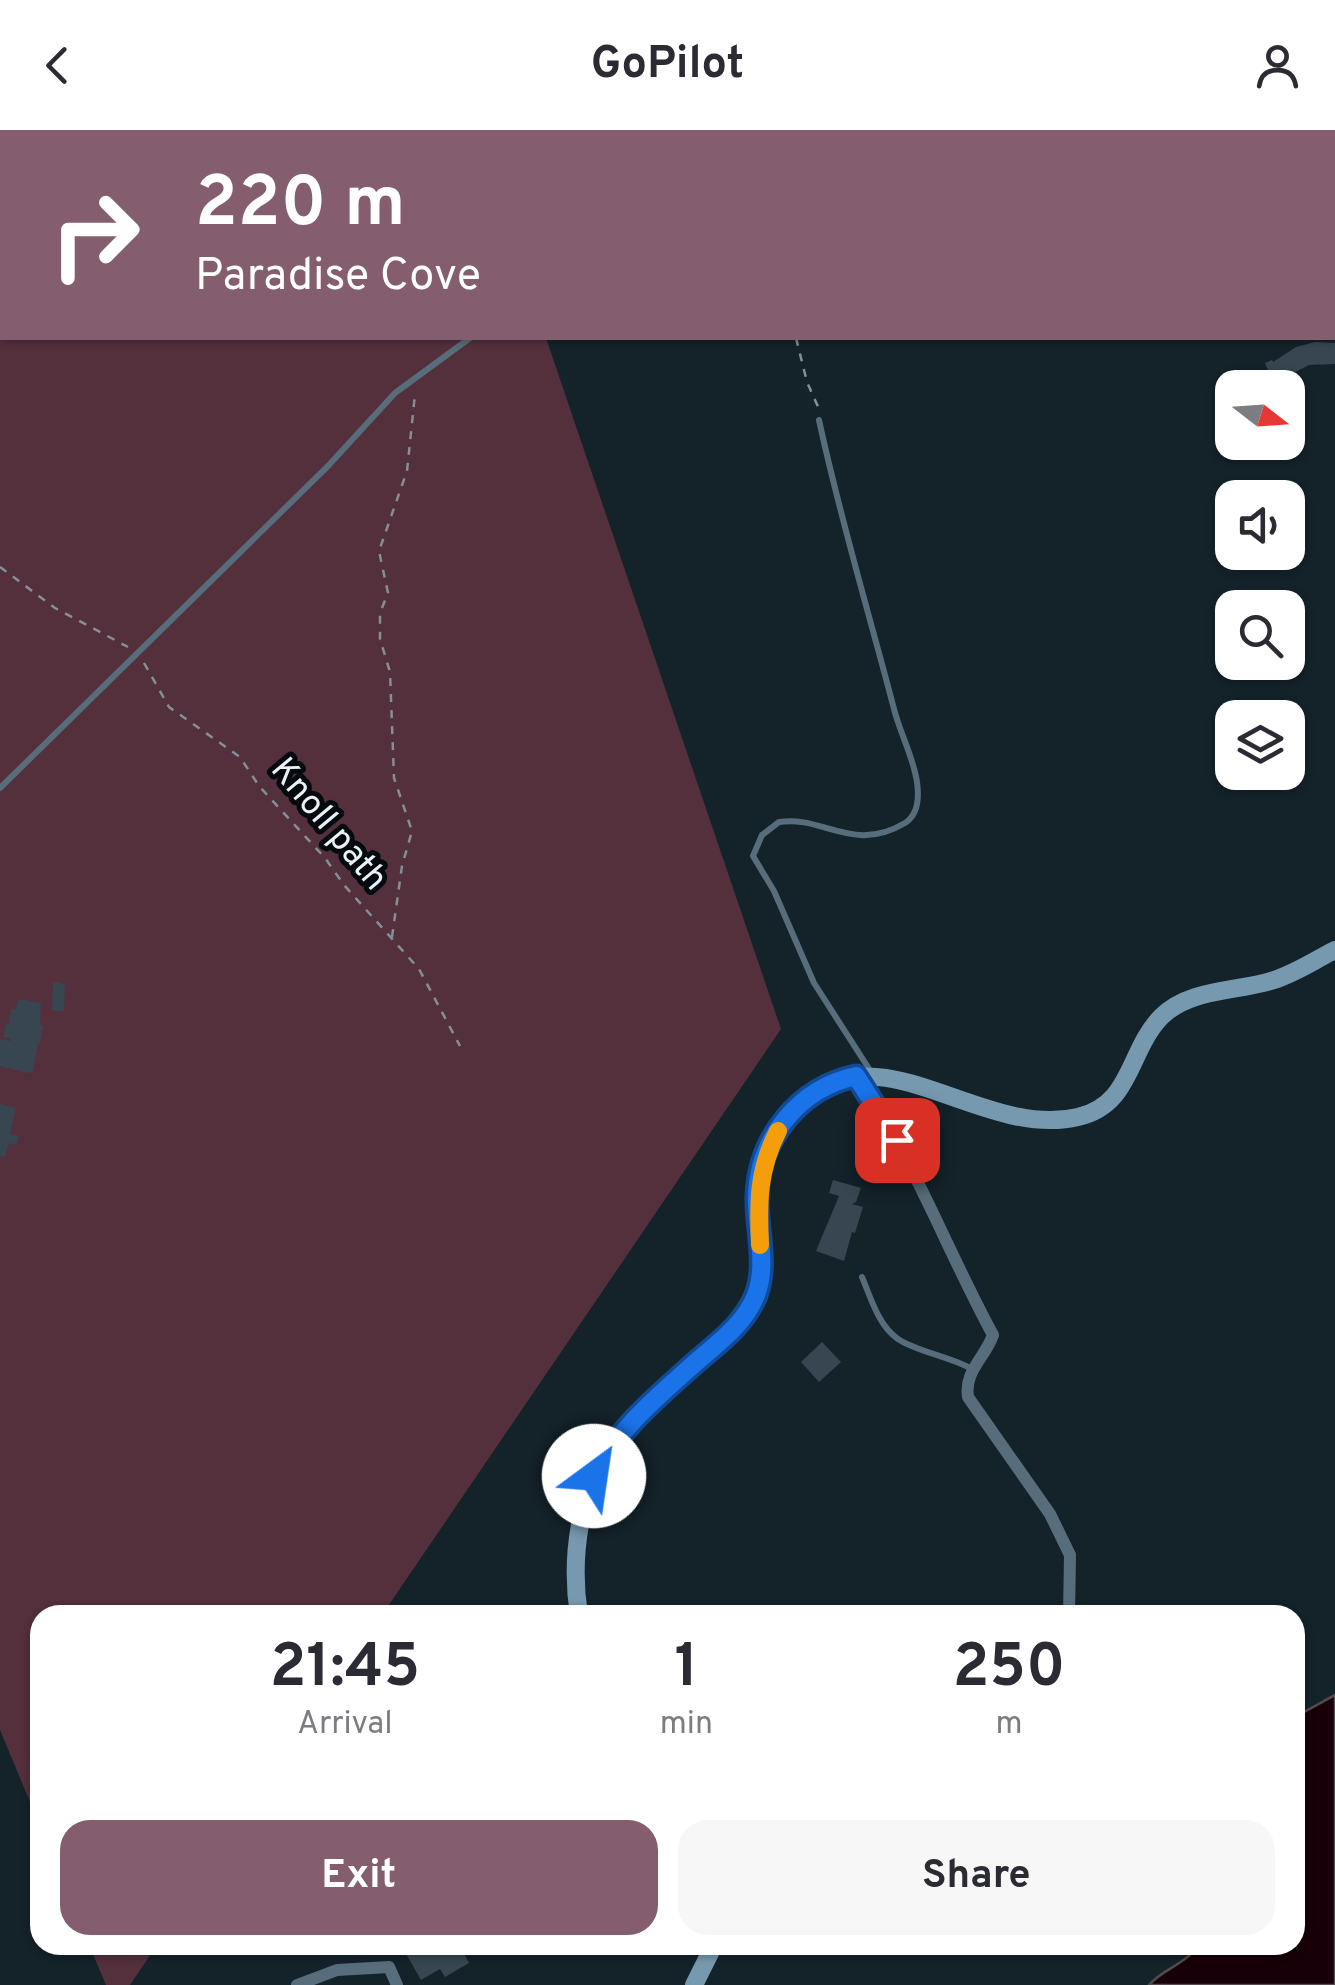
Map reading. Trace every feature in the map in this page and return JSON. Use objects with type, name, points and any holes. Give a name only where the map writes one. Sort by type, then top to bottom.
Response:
[{"type":"street","points":[[578,1605],[580,1534],[588,1494],[602,1459],[635,1417],[728,1335],[748,1311],[761,1273],[757,1196],[760,1172],[786,1118],[810,1093],[826,1084],[865,1076],[912,1084],[1008,1116],[1045,1121],[1082,1117],[1111,1101],[1122,1088],[1150,1030],[1180,1003],[1271,981],[1335,950]]},
{"type":"street","points":[[865,1076],[993,1334],[986,1355],[972,1369],[966,1383],[968,1396],[1050,1514],[1070,1555],[1069,1605]]},
{"type":"street","points":[[694,1985],[709,1955]]},
{"type":"street","points":[[297,1985],[337,1970],[388,1967],[396,1985]]},
{"type":"lane","points":[[0,788],[328,466],[395,393],[467,340]]},
{"type":"lane","points":[[819,420],[895,714],[917,780],[918,799],[910,819],[872,834],[845,835],[779,822],[762,835],[752,856],[774,891],[814,983],[865,1076]]},
{"type":"lane","points":[[862,1277],[879,1318],[896,1338],[972,1369]]},
{"type":"path","points":[[796,340],[807,382],[820,411],[819,420]]},
{"type":"path","points":[[392,938],[402,866],[412,831],[394,778],[390,672],[380,639],[380,613],[388,593],[378,550],[408,472],[418,376]]},
{"type":"path","points":[[0,567],[55,608],[138,653]]},
{"type":"path","name":"Knoll path","points":[[138,653],[169,708],[240,757],[259,786],[392,938],[418,970],[460,1046]]},
{"type":"shaded area","points":[[0,340],[547,340],[781,1029],[389,1605],[30,1605],[30,1802],[0,1730]]},
{"type":"shaded area","points":[[1335,1695],[1335,1985],[1149,1985],[1189,1955],[1305,1955],[1305,1712]]},
{"type":"shaded area","points":[[93,1955],[150,1955],[130,1985],[106,1985]]},
{"type":"building","points":[[1315,342],[1335,343],[1335,364],[1268,370],[1265,363]]},
{"type":"building","points":[[53,982],[65,984],[64,1011],[52,1011]]},
{"type":"building","points":[[18,999],[41,1003],[40,1043],[33,1072],[28,1073],[0,1066],[0,1039],[11,1041],[3,1037]]},
{"type":"building","points":[[0,1104],[16,1108],[10,1134],[19,1136],[16,1145],[9,1143],[5,1157],[0,1156]]},
{"type":"building","points":[[833,1180],[861,1188],[852,1204],[863,1207],[844,1261],[816,1251],[839,1196],[829,1193]]},
{"type":"building","points":[[822,1342],[841,1362],[819,1382],[801,1362]]},
{"type":"building","points":[[407,1955],[465,1955],[469,1963],[445,1977],[440,1969],[421,1980]]},
{"type":"slow traffic","points":[[760,1245],[760,1172],[778,1131]]},
{"type":"route","points":[[594,1476],[623,1430],[728,1335],[748,1311],[761,1273],[757,1196],[760,1172],[776,1133],[797,1104],[826,1084],[856,1076],[897,1140]]}]
